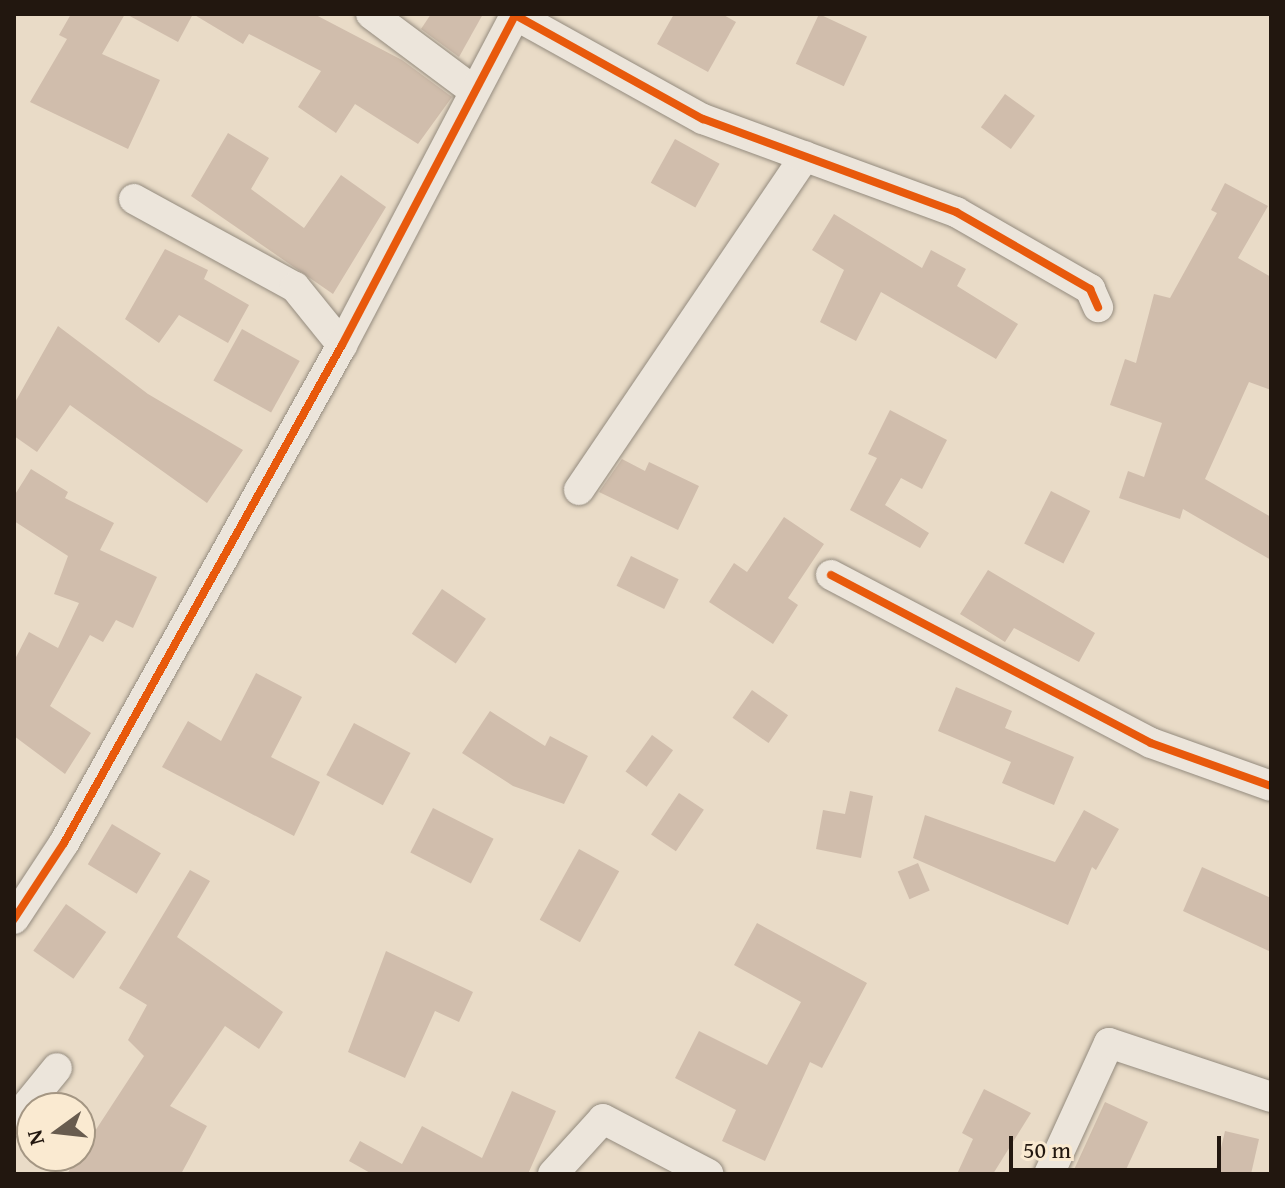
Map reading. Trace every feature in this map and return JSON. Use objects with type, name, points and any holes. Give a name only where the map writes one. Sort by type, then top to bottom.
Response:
[{"type":"street","points":[[371,14],[473,90]]},
{"type":"street","points":[[14,919],[64,843],[342,345],[473,90],[516,15],[703,119],[956,212],[1090,289],[1098,307]]},
{"type":"street","points":[[579,490],[805,156]]},
{"type":"street","points":[[134,199],[295,287],[342,345]]},
{"type":"street","points":[[831,575],[1151,743],[1271,786]]},
{"type":"street","points":[[1049,1174],[1109,1043],[1271,1097]]},
{"type":"street","points":[[14,1121],[57,1068]]},
{"type":"street","points":[[553,1174],[603,1119],[708,1174]]},
{"type":"building","points":[[71,14],[125,14],[102,54],[160,80],[128,149],[30,102],[67,39],[59,35]]},
{"type":"building","points":[[126,14],[193,14],[178,42]]},
{"type":"building","points":[[193,14],[314,14],[402,60],[452,97],[418,144],[355,104],[336,133],[298,107],[321,71],[249,34],[243,44]]},
{"type":"building","points":[[431,14],[483,14],[459,57],[421,29]]},
{"type":"building","points":[[674,14],[722,14],[736,22],[708,72],[657,44]]},
{"type":"building","points":[[819,14],[867,36],[844,86],[796,64]]},
{"type":"building","points":[[1005,94],[1035,116],[1011,149],[981,127]]},
{"type":"building","points":[[228,133],[269,158],[251,189],[304,228],[341,175],[386,207],[333,294],[191,196]]},
{"type":"building","points":[[675,139],[720,164],[695,207],[651,183]]},
{"type":"building","points":[[1225,183],[1268,206],[1238,258],[1271,277],[1271,390],[1249,382],[1205,479],[1271,517],[1271,560],[1183,509],[1180,519],[1119,498],[1128,471],[1144,477],[1162,423],[1110,405],[1125,359],[1136,363],[1154,294],[1170,298],[1217,213],[1211,210]]},
{"type":"building","points":[[834,214],[922,268],[931,250],[966,269],[957,286],[1018,324],[996,359],[881,292],[856,341],[820,322],[844,270],[812,250]]},
{"type":"building","points":[[165,249],[208,270],[204,279],[249,305],[228,343],[179,315],[159,343],[125,319]]},
{"type":"building","points":[[58,326],[148,394],[243,450],[207,503],[70,405],[37,452],[14,436],[14,404]]},
{"type":"building","points":[[242,329],[300,361],[271,413],[213,381]]},
{"type":"building","points":[[890,410],[947,440],[922,489],[901,478],[885,505],[929,533],[920,548],[850,510],[877,458],[868,454]]},
{"type":"building","points":[[622,459],[645,471],[649,462],[699,486],[678,530],[599,492]]},
{"type":"building","points":[[31,469],[68,492],[65,498],[114,523],[100,550],[157,577],[133,628],[116,620],[103,642],[90,635],[50,706],[91,733],[65,774],[14,736],[14,661],[29,632],[58,648],[79,603],[54,594],[68,556],[14,521],[14,496]]},
{"type":"building","points":[[1051,491],[1090,511],[1063,564],[1024,544]]},
{"type":"building","points":[[784,517],[824,544],[788,598],[798,605],[773,644],[709,602],[734,563],[747,572]]},
{"type":"building","points":[[631,556],[679,579],[664,609],[617,586]]},
{"type":"building","points":[[988,570],[1095,633],[1079,662],[1014,628],[1005,642],[960,614]]},
{"type":"building","points":[[442,589],[486,619],[456,663],[412,634]]},
{"type":"building","points":[[256,673],[302,697],[271,757],[320,782],[294,836],[162,767],[188,721],[221,741]]},
{"type":"building","points":[[956,687],[1012,711],[1005,728],[1074,757],[1054,805],[1002,783],[1011,762],[938,731]]},
{"type":"building","points":[[752,690],[788,715],[769,743],[732,718]]},
{"type":"building","points":[[490,711],[545,746],[550,736],[588,756],[564,804],[513,786],[462,753]]},
{"type":"building","points":[[354,723],[411,753],[383,805],[326,775]]},
{"type":"building","points":[[652,735],[673,750],[647,787],[626,771]]},
{"type":"building","points":[[850,791],[873,796],[861,858],[816,849],[823,810],[845,814]]},
{"type":"building","points":[[679,793],[704,810],[676,851],[651,834]]},
{"type":"building","points":[[433,808],[494,839],[471,883],[410,853]]},
{"type":"building","points":[[1084,810],[1119,829],[1096,870],[1092,867],[1068,925],[913,858],[925,815],[1055,862]]},
{"type":"building","points":[[112,824],[161,853],[137,894],[88,864]]},
{"type":"building","points":[[579,849],[619,871],[580,942],[540,920]]},
{"type":"building","points":[[918,863],[930,891],[909,899],[898,872]]},
{"type":"building","points":[[1202,867],[1271,898],[1271,952],[1183,911]]},
{"type":"building","points":[[190,870],[210,881],[177,937],[283,1012],[259,1049],[225,1026],[170,1106],[207,1126],[181,1174],[67,1174],[96,1172],[96,1130],[144,1056],[128,1040],[147,1005],[119,988]]},
{"type":"building","points":[[66,904],[106,932],[73,979],[33,951]]},
{"type":"building","points":[[757,923],[867,983],[822,1068],[810,1062],[765,1161],[722,1141],[736,1110],[675,1078],[699,1031],[767,1065],[801,1002],[734,965]]},
{"type":"building","points":[[386,951],[473,992],[459,1022],[435,1011],[405,1078],[348,1052]]},
{"type":"building","points":[[984,1089],[1031,1113],[993,1174],[957,1174],[973,1139],[962,1133]]},
{"type":"building","points":[[512,1091],[556,1111],[528,1174],[372,1174],[349,1161],[360,1141],[402,1164],[422,1126],[482,1158]]},
{"type":"building","points":[[1105,1102],[1148,1122],[1124,1174],[1072,1174]]},
{"type":"building","points":[[1225,1131],[1259,1139],[1251,1174],[1215,1174]]},
{"type":"cycle path","points":[[14,919],[64,843],[342,345],[515,15],[703,119],[956,212],[1090,289],[1098,307]]},
{"type":"cycle path","points":[[831,575],[1151,743],[1271,786]]}]
